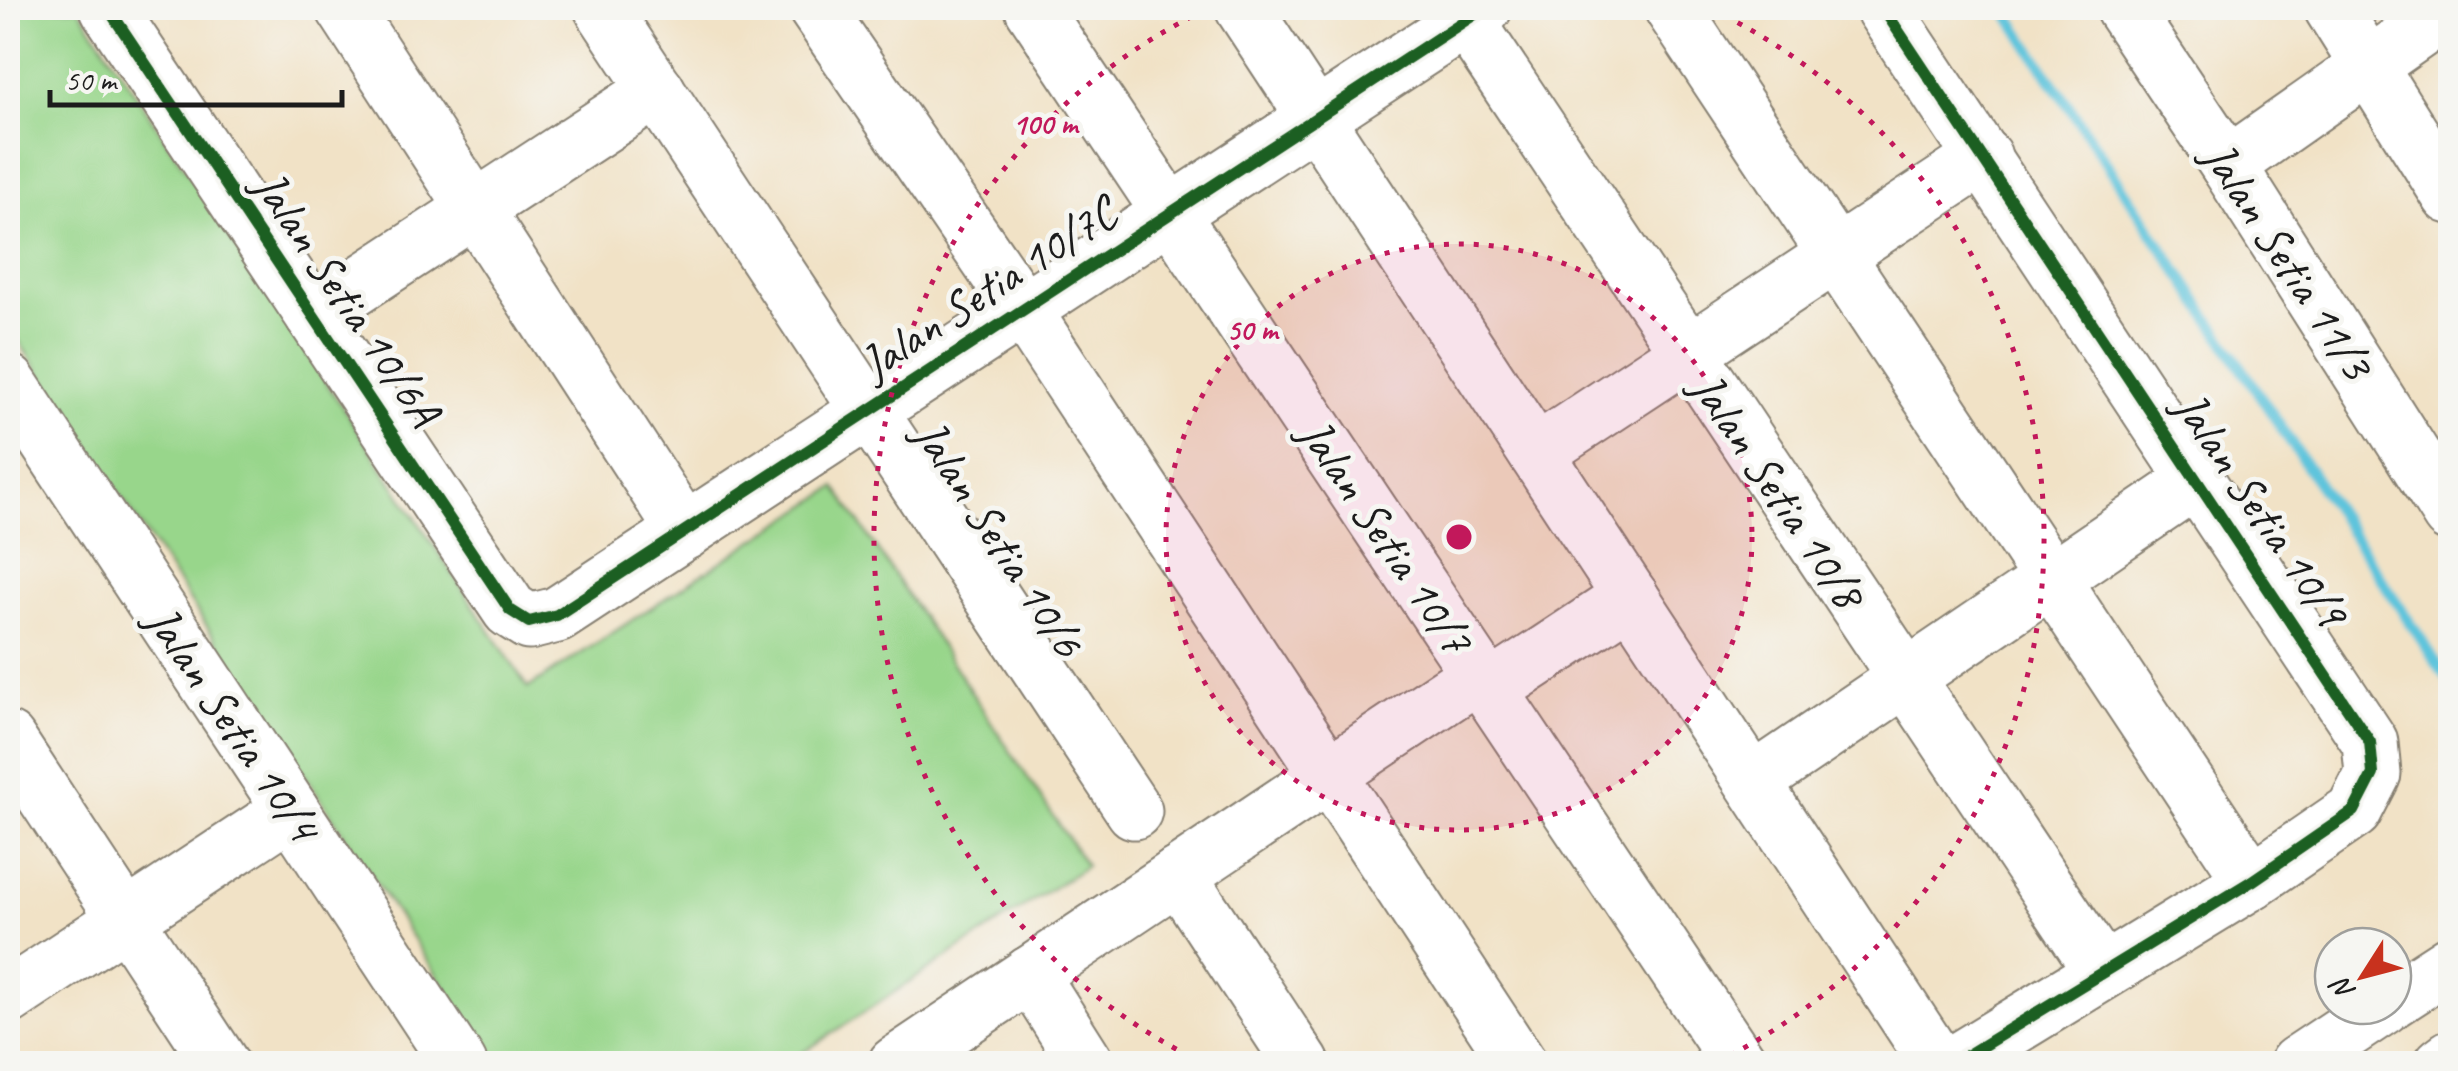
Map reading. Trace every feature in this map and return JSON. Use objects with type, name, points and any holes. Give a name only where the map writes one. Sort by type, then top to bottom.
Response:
[{"type":"street","points":[[344,8],[684,532]]},
{"type":"street","name":"Jalan Setia 10/6","points":[[602,8],[1134,811]]},
{"type":"street","points":[[816,8],[1023,310],[1519,1064]]},
{"type":"street","name":"Jalan Setia 10/7","points":[[1033,8],[1740,1064]]},
{"type":"street","points":[[1243,8],[1938,1064]]},
{"type":"street","points":[[1672,8],[2252,881]]},
{"type":"street","name":"Jalan Setia 10/9","points":[[1883,8],[2370,742],[2373,774],[2354,811],[2252,881],[2102,971]]},
{"type":"street","name":"Jalan Setia 11/3","points":[[2123,8],[2450,514]]},
{"type":"street","points":[[2332,8],[2450,196]]},
{"type":"street","name":"Jalan Setia 10/6A","points":[[113,9],[510,610],[529,622]]},
{"type":"street","points":[[2228,165],[2450,9]]},
{"type":"street","name":"Jalan Setia 10/7C","points":[[529,622],[557,615],[1316,118],[1469,11]]},
{"type":"street","name":"Jalan Setia 10/8","points":[[1469,11],[1686,354],[2102,971]]},
{"type":"street","points":[[314,316],[656,90]]},
{"type":"street","points":[[1536,453],[1984,156]]},
{"type":"street","name":"Jalan Setia 10/4","points":[[8,382],[459,1064]]},
{"type":"street","points":[[1752,782],[2196,481]]},
{"type":"street","points":[[896,1064],[1328,775],[1631,597]]},
{"type":"street","points":[[8,740],[221,1064]]},
{"type":"street","points":[[8,997],[291,810]]},
{"type":"street","points":[[1178,875],[1302,1064]]},
{"type":"street","points":[[2413,987],[2450,963]]},
{"type":"street","points":[[1953,1064],[2102,971]]},
{"type":"street","points":[[1030,974],[1087,1064]]},
{"type":"street","points":[[2297,1064],[2354,1026]]},
{"type":"street","points":[[2442,1064],[2450,1058]]},
{"type":"green space","points":[[8,8],[79,8],[528,688],[836,487],[1086,866],[787,1063],[495,1063],[8,325]]},
{"type":"waterway","points":[[2004,8],[2450,683]]},
{"type":"cycle path","points":[[108,8],[510,610],[529,622],[557,615],[1484,8]]},
{"type":"cycle path","points":[[1883,8],[2370,742],[2373,774],[2354,811],[2252,881],[1953,1064]]}]
